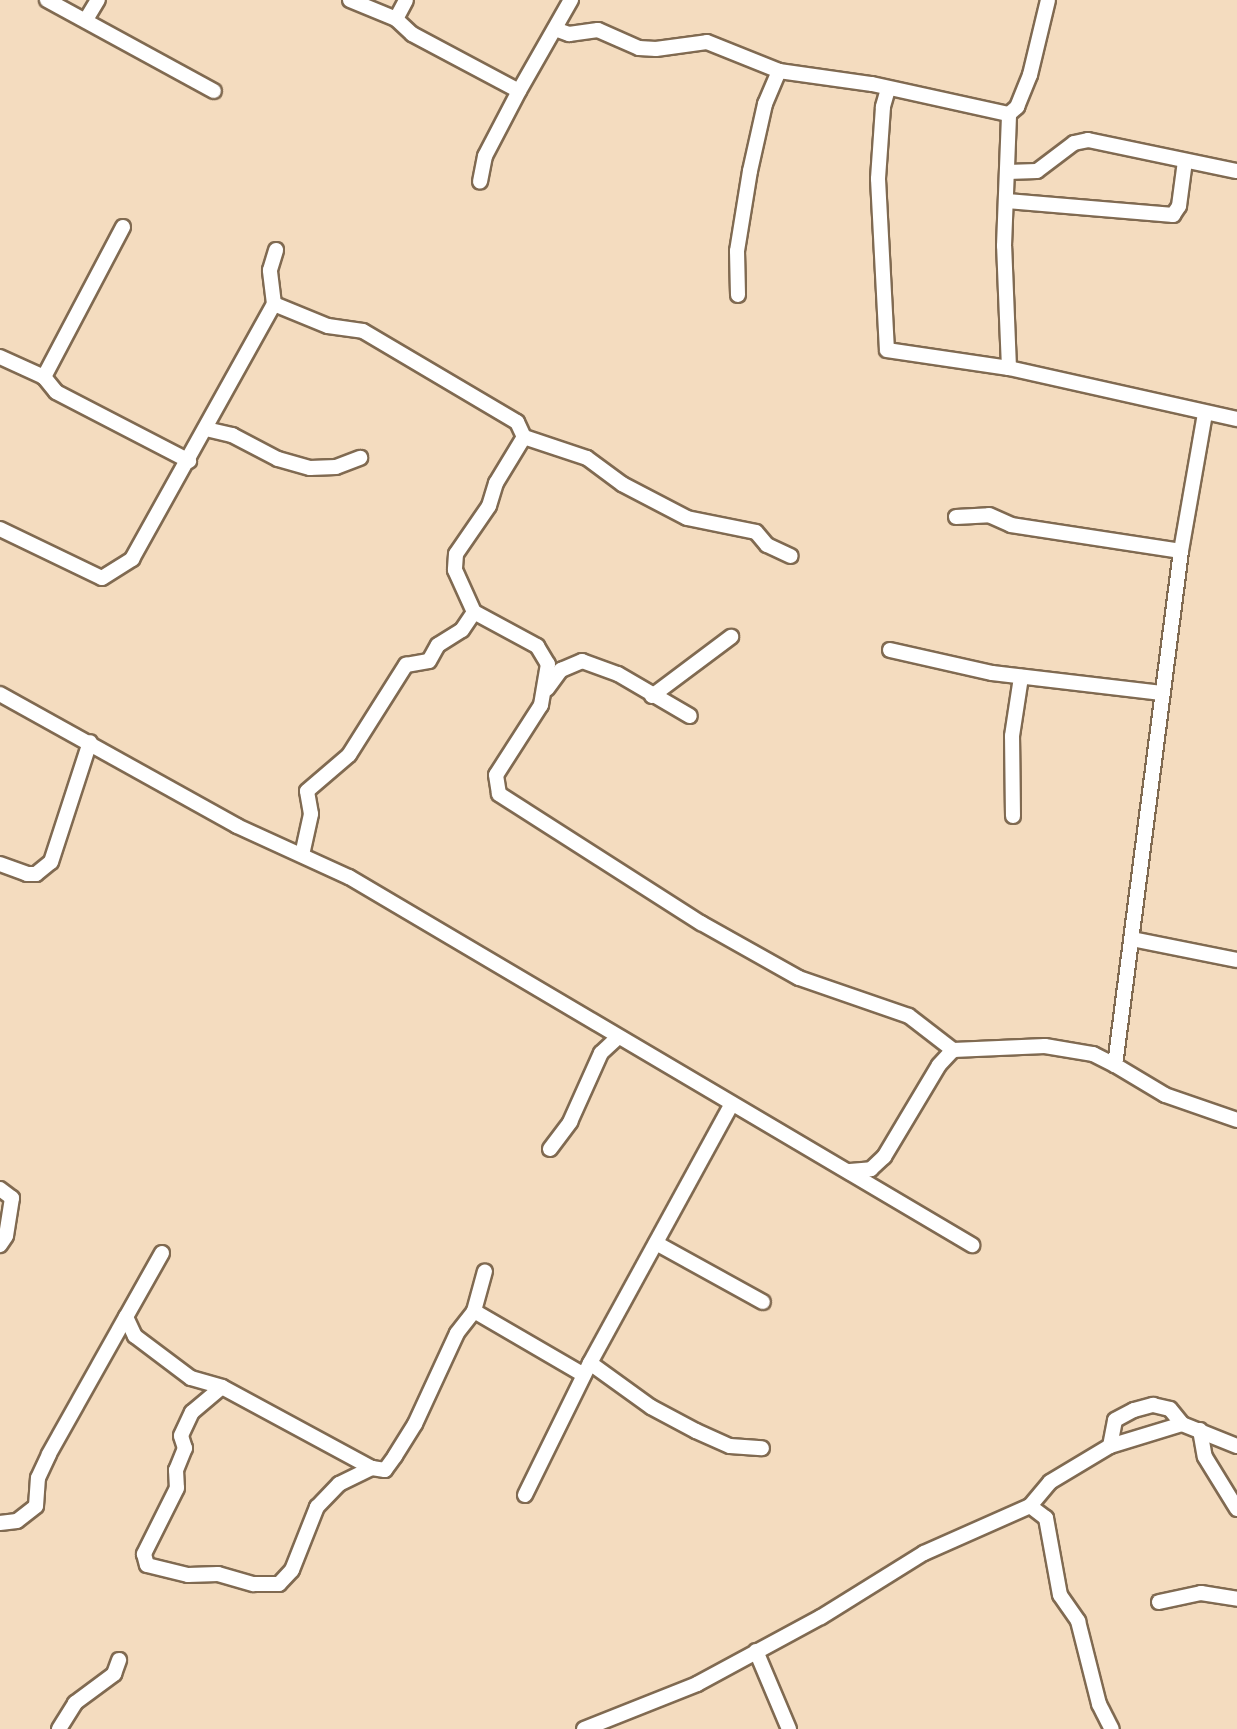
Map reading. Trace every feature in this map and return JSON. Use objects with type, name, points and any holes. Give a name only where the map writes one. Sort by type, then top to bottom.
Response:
[{"type":"street","points":[[47,0],[87,18],[214,91]]},
{"type":"street","points":[[87,18],[98,0]]},
{"type":"street","points":[[350,0],[396,19],[412,34],[519,91]]},
{"type":"street","points":[[396,19],[406,0]]},
{"type":"street","points":[[480,182],[485,156],[571,0]]},
{"type":"street","points":[[1009,368],[1004,246],[1009,114],[1017,107],[1030,75],[1048,0]]},
{"type":"street","points":[[555,29],[569,34],[598,30],[647,49],[707,42],[779,71],[888,89],[1009,114]]},
{"type":"street","points":[[738,295],[737,251],[750,171],[765,104],[779,71]]},
{"type":"street","points":[[888,89],[883,107],[878,179],[887,350],[1009,368],[1237,419]]},
{"type":"street","points":[[1007,172],[1037,170],[1074,143],[1088,140],[1237,171]]},
{"type":"street","points":[[1007,201],[1172,215],[1179,206],[1185,161]]},
{"type":"street","points":[[44,377],[123,227]]},
{"type":"street","points":[[0,529],[77,570],[102,578],[112,576],[132,559],[150,534],[274,304],[270,270],[275,250]]},
{"type":"street","points":[[274,304],[288,306],[328,326],[363,331],[517,422],[524,437],[587,458],[622,484],[687,518],[756,532],[767,545],[791,556]]},
{"type":"street","points":[[0,357],[44,377],[56,392],[189,461]]},
{"type":"street","points":[[1115,1065],[1181,551],[1205,413]]},
{"type":"street","points":[[206,429],[232,435],[278,458],[310,468],[336,467],[360,457]]},
{"type":"street","points":[[524,437],[496,483],[489,506],[456,554],[455,570],[474,612],[537,646],[548,664],[546,690]]},
{"type":"street","points":[[956,517],[989,515],[1012,525],[1181,551]]},
{"type":"street","points":[[302,855],[310,814],[307,791],[349,755],[406,665],[429,661],[438,645],[461,630],[474,612]]},
{"type":"street","points":[[652,696],[731,637]]},
{"type":"street","points":[[890,650],[1021,677],[1162,693]]},
{"type":"street","points":[[690,716],[618,674],[582,661],[561,670],[546,690],[496,775],[499,794],[701,923],[799,978],[909,1016],[953,1050],[1045,1045],[1093,1054],[1165,1095],[1237,1120]]},
{"type":"street","points":[[1013,816],[1012,736],[1021,677]]},
{"type":"street","points":[[0,694],[237,826],[302,855],[400,906],[731,1105],[850,1171],[972,1245]]},
{"type":"street","points":[[0,864],[27,874],[36,874],[51,862],[90,742]]},
{"type":"street","points":[[1132,939],[1237,960]]},
{"type":"street","points":[[550,1149],[570,1122],[601,1053],[618,1037]]},
{"type":"street","points":[[850,1171],[871,1169],[884,1157],[939,1065],[953,1050]]},
{"type":"street","points":[[525,1495],[587,1369],[731,1105]]},
{"type":"street","points":[[0,1189],[12,1198],[6,1236],[0,1245]]},
{"type":"street","points":[[656,1243],[763,1302]]},
{"type":"street","points":[[0,1523],[17,1521],[36,1506],[38,1478],[48,1454],[71,1422],[106,1348],[127,1317],[162,1253]]},
{"type":"street","points":[[127,1317],[135,1336],[191,1378],[222,1387],[372,1468],[385,1470],[415,1424],[457,1333],[474,1311],[485,1271]]},
{"type":"street","points":[[474,1311],[587,1369],[696,1431],[730,1446],[762,1448]]},
{"type":"street","points":[[222,1387],[192,1412],[181,1436],[185,1448],[176,1470],[177,1488],[144,1554],[147,1565],[188,1575],[218,1574],[254,1584],[279,1584],[292,1570],[317,1507],[339,1484],[372,1468]]},
{"type":"street","points":[[1110,1446],[1115,1420],[1134,1410],[1153,1405],[1170,1409],[1182,1424],[1237,1446]]},
{"type":"street","points":[[584,1729],[697,1684],[924,1553],[1030,1506],[1045,1489],[1110,1446],[1182,1424]]},
{"type":"street","points":[[1200,1430],[1205,1457],[1237,1509]]},
{"type":"street","points":[[1045,1489],[1046,1518],[1060,1595],[1078,1621],[1099,1704],[1112,1729]]},
{"type":"street","points":[[1030,1506],[1046,1518]]},
{"type":"street","points":[[1159,1602],[1201,1593],[1237,1599]]},
{"type":"street","points":[[756,1651],[789,1729]]},
{"type":"street","points":[[59,1729],[75,1703],[114,1674],[119,1660]]}]
